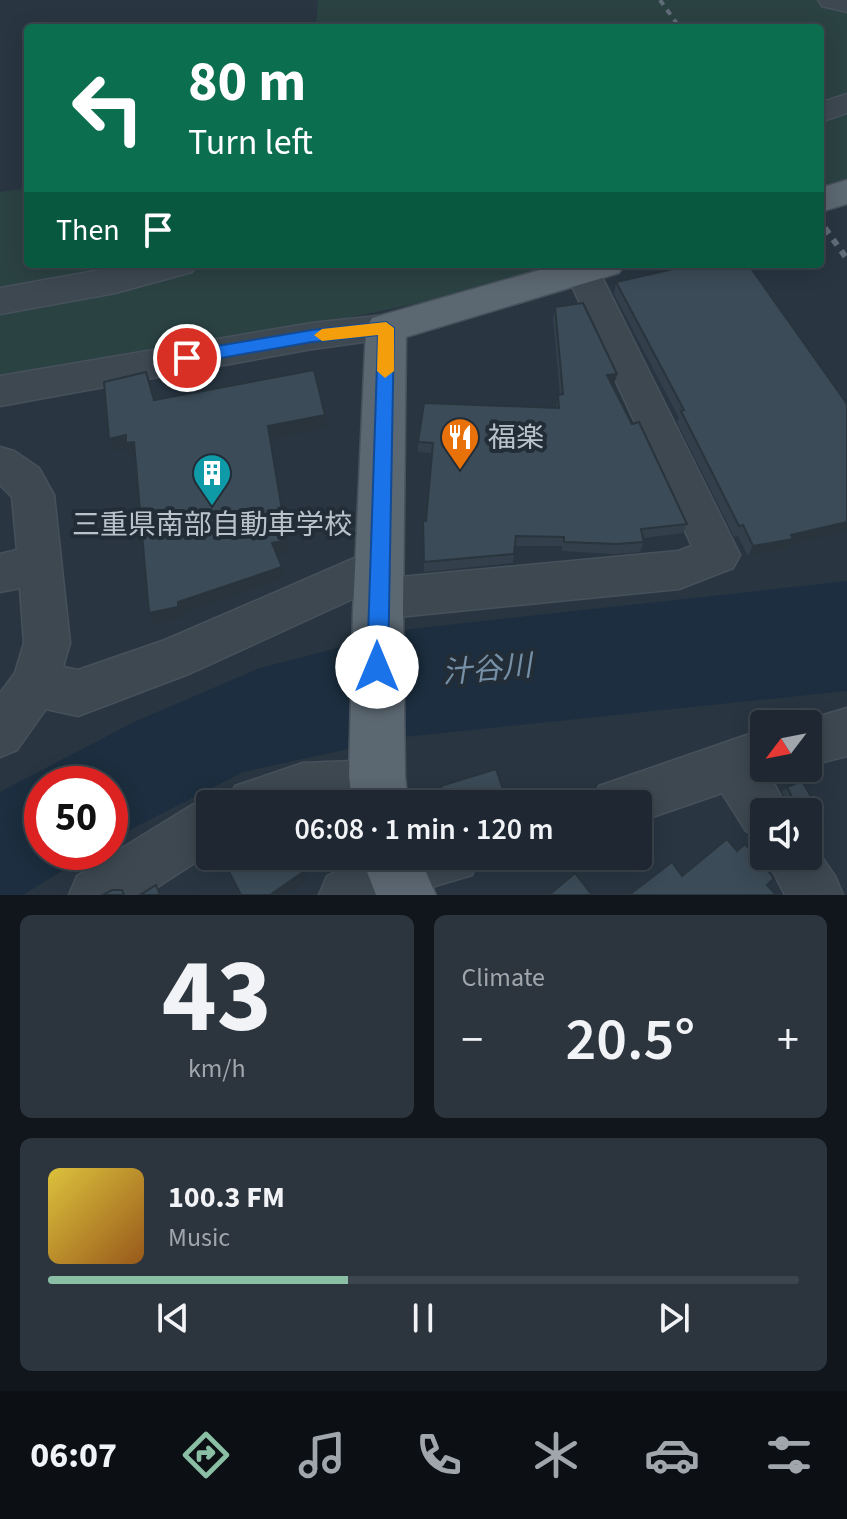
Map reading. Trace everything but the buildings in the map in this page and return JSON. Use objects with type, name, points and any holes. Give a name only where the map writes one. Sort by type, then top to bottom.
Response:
[{"type":"main road","points":[[824,200],[847,191]]},
{"type":"main road","points":[[378,788],[378,595],[386,328],[594,268]]},
{"type":"street","points":[[831,0],[847,4]]},
{"type":"street","points":[[824,112],[847,103]]},
{"type":"street","points":[[0,301],[115,281],[165,268]]},
{"type":"street","points":[[35,684],[78,693],[175,658],[357,576],[378,595],[679,570],[718,555],[594,268]]},
{"type":"street","points":[[0,391],[312,336],[386,328]]},
{"type":"street","points":[[0,463],[24,480],[33,495],[20,568],[47,643],[35,684],[0,733]]},
{"type":"street","points":[[822,738],[847,732]]},
{"type":"street","points":[[652,792],[748,758],[760,798]]},
{"type":"street","points":[[297,790],[378,788]]},
{"type":"street","points":[[96,895],[196,832]]},
{"type":"street","points":[[385,879],[412,870]]},
{"type":"street","points":[[800,870],[816,895]]},
{"type":"green space","points":[[318,0],[847,0],[847,188],[824,198],[824,24],[316,24]]},
{"type":"green space","points":[[24,189],[24,268],[587,268],[0,390],[0,192]]},
{"type":"water","name":"汁谷川","points":[[847,581],[847,691],[404,737],[243,772],[208,790],[196,790],[196,796],[128,831],[128,766],[50,766],[134,722],[260,668],[411,629]]},
{"type":"water","points":[[24,779],[24,870],[63,870],[23,895],[0,895],[0,792]]},
{"type":"railway","points":[[660,0],[677,24]]},
{"type":"railway","points":[[825,228],[847,259]]},
{"type":"slow traffic","points":[[322,335],[386,328],[385,371]]},
{"type":"place","name":"福楽","points":[[460,471]]},
{"type":"place","name":"三重県南部自動車学校","points":[[212,507]]},
{"type":"route","points":[[187,358],[312,336],[386,328],[377,667]]}]
